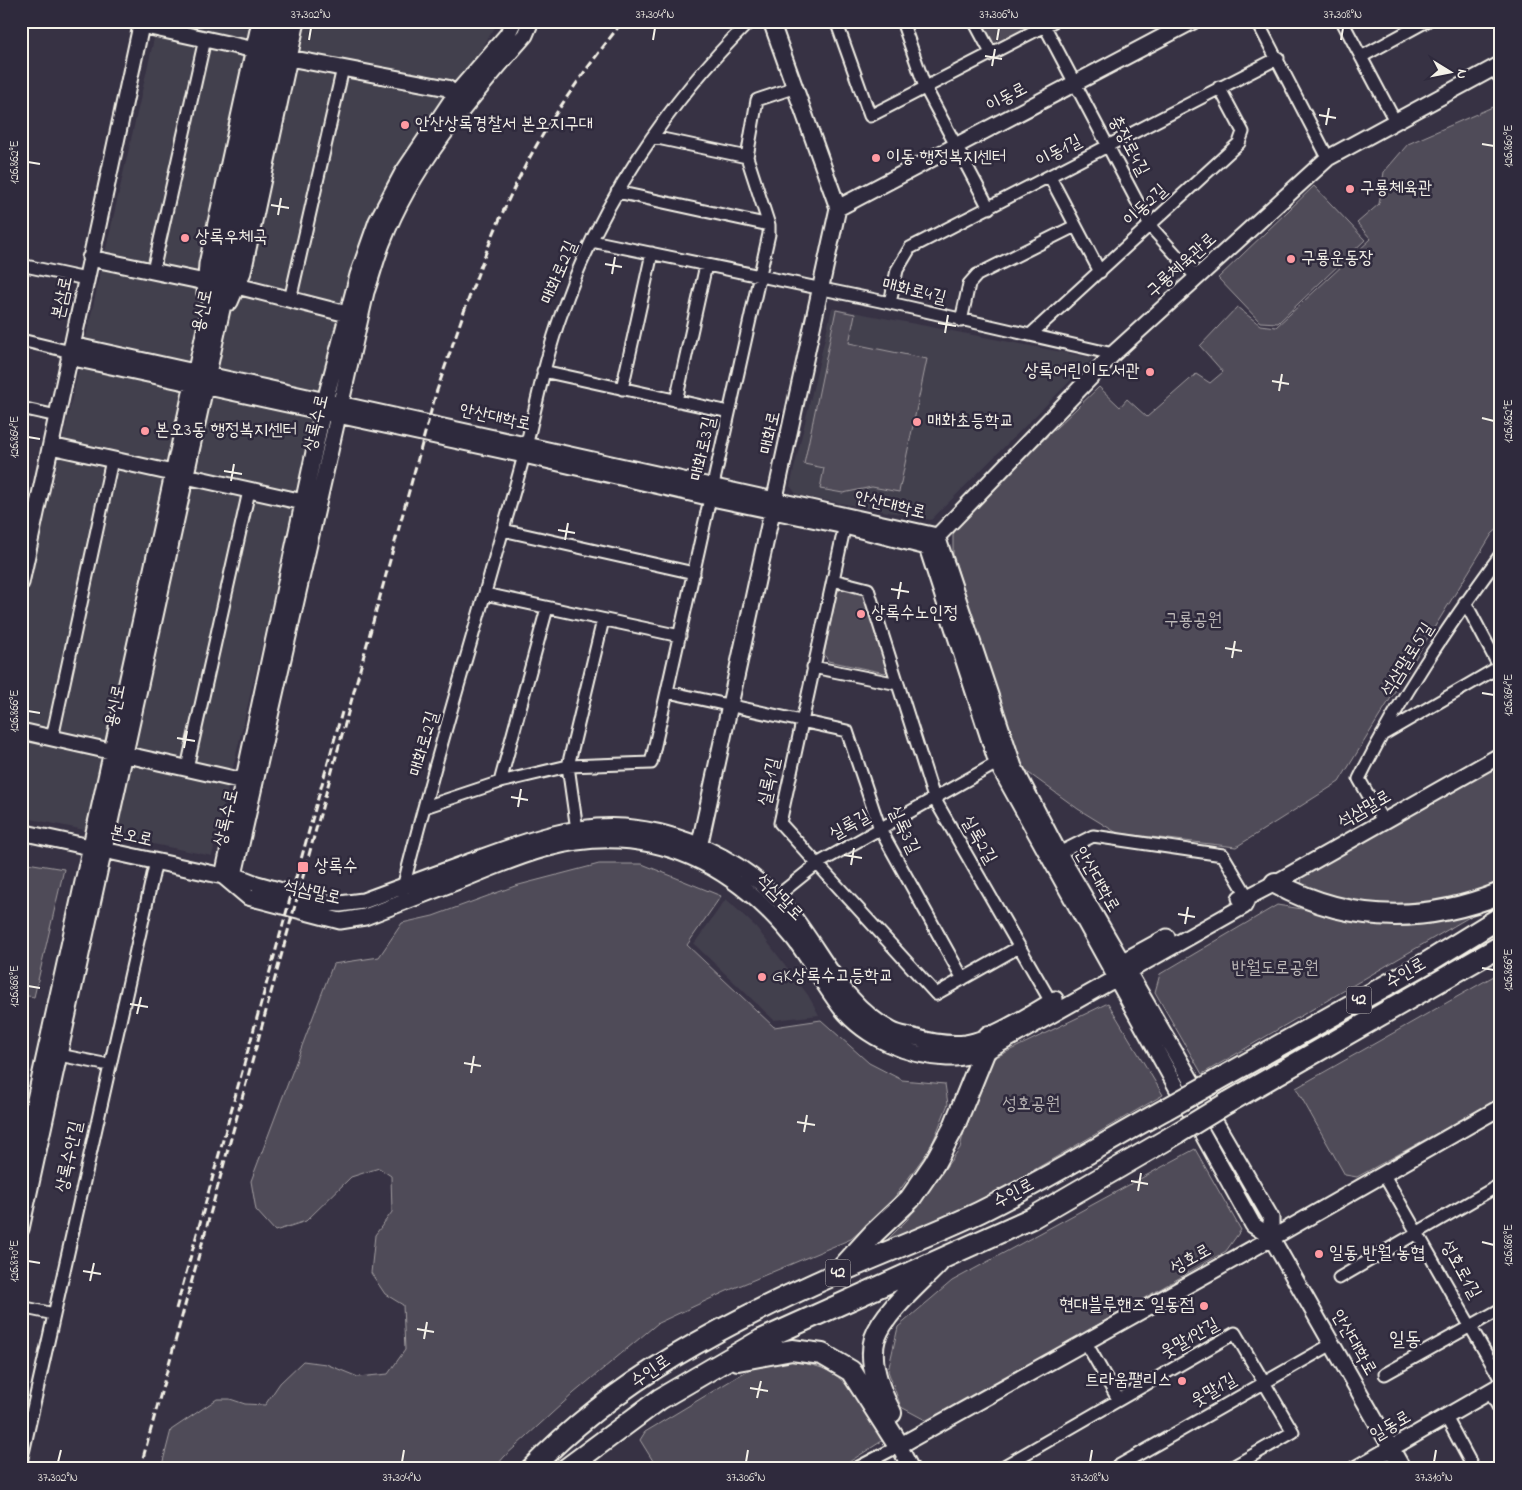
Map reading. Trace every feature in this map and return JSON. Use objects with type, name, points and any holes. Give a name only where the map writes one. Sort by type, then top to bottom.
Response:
[{"type":"highway","points":[[1275,883],[1296,895],[1331,907],[1369,914],[1401,916],[1478,902],[1501,894]]},
{"type":"highway","name":"수인로","points":[[530,1469],[547,1452],[604,1405],[684,1348],[773,1302],[981,1211],[1428,962],[1501,917]]},
{"type":"highway","name":"수인로","points":[[566,1469],[660,1399],[761,1340],[1032,1218],[1499,948]]},
{"type":"highway","points":[[838,1273],[874,1233],[910,1199],[934,1164],[953,1129],[987,1044]]},
{"type":"highway","points":[[898,1446],[896,1424],[882,1397],[874,1368],[875,1339],[885,1319],[944,1256]]},
{"type":"highway","points":[[721,1363],[792,1350],[822,1354],[852,1370],[898,1446]]},
{"type":"street","points":[[212,325],[205,282],[206,264],[260,21]]},
{"type":"street","points":[[241,190],[273,21]]},
{"type":"street","points":[[241,190],[285,21]]},
{"type":"street","points":[[212,325],[237,286],[243,272],[297,21]]},
{"type":"street","name":"상록수로","points":[[228,875],[243,781],[323,407],[358,275],[377,221],[402,174],[455,95],[507,36],[514,21]]},
{"type":"street","name":"상록수로","points":[[228,875],[366,292],[383,241],[407,190],[453,120],[525,34],[531,21]]},
{"type":"street","name":"매화로2길","points":[[400,904],[425,807],[525,449],[543,371],[562,311],[592,241],[617,192],[685,92],[716,55],[750,21]]},
{"type":"street","points":[[771,21],[838,208]]},
{"type":"street","points":[[836,21],[870,116],[1047,23]]},
{"type":"street","points":[[902,21],[925,87],[989,208]]},
{"type":"street","points":[[974,21],[991,53]]},
{"type":"street","name":"이동로","points":[[838,208],[1193,21]]},
{"type":"street","points":[[1258,21],[1328,158]]},
{"type":"street","points":[[1342,21],[1395,121]]},
{"type":"street","points":[[1361,57],[1427,21]]},
{"type":"street","points":[[141,23],[255,50]]},
{"type":"street","name":"본삼로","points":[[21,583],[141,23]]},
{"type":"street","name":"충장로4길","points":[[1047,23],[1150,226],[1197,278]]},
{"type":"street","points":[[153,271],[205,39]]},
{"type":"street","points":[[289,58],[447,88],[455,95]]},
{"type":"street","name":"이동1길","points":[[890,303],[897,270],[910,248],[1278,58]]},
{"type":"street","points":[[290,300],[343,68]]},
{"type":"street","name":"구룡체육관로","points":[[932,541],[1113,354],[1328,158],[1395,121],[1498,70]]},
{"type":"street","name":"매화로3길","points":[[425,807],[500,782],[568,766],[651,763],[713,492],[769,225],[747,157],[757,100],[796,87]]},
{"type":"street","name":"이동2길","points":[[1030,335],[1239,143],[1243,132],[1219,87]]},
{"type":"street","points":[[653,137],[747,157]]},
{"type":"street","points":[[1050,177],[1100,272]]},
{"type":"street","name":"용신로","points":[[21,1163],[118,752],[241,190]]},
{"type":"street","points":[[617,192],[769,225]]},
{"type":"street","name":"매화로","points":[[698,852],[775,506],[838,208]]},
{"type":"street","points":[[961,321],[969,284],[977,275],[1075,226]]},
{"type":"street","name":"매화로4길","points":[[592,241],[890,303],[961,321],[1113,354]]},
{"type":"street","points":[[622,389],[652,253]]},
{"type":"street","points":[[90,258],[205,282]]},
{"type":"street","points":[[21,265],[86,279]]},
{"type":"street","points":[[676,401],[706,265]]},
{"type":"street","points":[[237,286],[347,314]]},
{"type":"street","points":[[21,340],[71,351]]},
{"type":"street","name":"안산대학로","points":[[71,351],[339,411],[525,449],[932,541]]},
{"type":"street","points":[[543,371],[729,412]]},
{"type":"street","points":[[21,408],[57,416]]},
{"type":"street","points":[[51,446],[179,476],[303,502]]},
{"type":"street","points":[[52,738],[112,460]]},
{"type":"street","points":[[187,768],[249,491]]},
{"type":"street","name":"실록1길","points":[[846,521],[801,720],[780,824],[936,994],[1019,947]]},
{"type":"street","points":[[503,530],[694,573]]},
{"type":"street","name":"안산대학로","points":[[932,541],[998,763],[1118,969]]},
{"type":"street","name":"안산대학로","points":[[932,541],[1014,766],[1118,969],[1253,1225],[1271,1236],[1403,1469]]},
{"type":"street","name":"석삼말로5길","points":[[1383,822],[1360,779],[1380,737],[1465,602],[1501,554]]},
{"type":"street","name":"실록2길","points":[[833,580],[868,589],[934,798],[1051,1002]]},
{"type":"street","points":[[485,594],[680,636]]},
{"type":"street","name":"석삼말로5길","points":[[1380,737],[1500,668],[1465,602]]},
{"type":"street","points":[[500,782],[547,608]]},
{"type":"street","points":[[577,830],[568,766],[603,620]]},
{"type":"street","points":[[813,666],[898,684]]},
{"type":"street","points":[[668,692],[801,720]]},
{"type":"street","name":"실록3길","points":[[801,720],[847,732],[880,829],[963,979]]},
{"type":"street","points":[[21,731],[243,781]]},
{"type":"street","name":"석삼말로","points":[[228,875],[340,904],[363,901],[530,839],[577,830],[623,827],[666,834],[698,852],[771,913],[795,940],[842,1009],[863,1030],[888,1044],[915,1052],[948,1058],[987,1044],[1241,898],[1248,898],[1501,755]]},
{"type":"street","name":"실록길","points":[[776,897],[817,864],[998,763]]},
{"type":"street","name":"본오로","points":[[21,832],[228,875]]},
{"type":"street","points":[[1059,853],[1093,836],[1223,855],[1248,898]]},
{"type":"street","name":"석삼말로","points":[[228,875],[248,897],[340,921],[365,917],[540,848],[580,842],[620,840],[698,852],[739,866],[776,897],[793,916],[843,988],[865,1012],[892,1031],[944,1044],[987,1044],[1051,1002],[1118,969]]},
{"type":"street","name":"용신로","points":[[21,1229],[59,1055],[96,848]]},
{"type":"street","name":"상록수안길","points":[[21,1462],[156,861]]},
{"type":"street","points":[[59,1055],[109,1065]]},
{"type":"street","name":"성호로","points":[[898,1446],[1501,1107]]},
{"type":"street","name":"성호로1길","points":[[1384,1174],[1501,1380]]},
{"type":"street","points":[[1418,1232],[1501,1184]]},
{"type":"street","name":"성호로1길","points":[[1339,1278],[1418,1232]]},
{"type":"street","points":[[21,1307],[54,1314]]},
{"type":"street","points":[[1471,1325],[1501,1309]]},
{"type":"street","name":"성호로1길","points":[[1386,1374],[1471,1325]]},
{"type":"street","name":"웃말1안길","points":[[999,1469],[1235,1333],[1293,1432],[1229,1469]]},
{"type":"street","points":[[1085,1341],[1118,1399]]},
{"type":"street","name":"웃말1길","points":[[1113,1469],[1332,1344]]},
{"type":"street","name":"일동로","points":[[1355,1469],[1495,1389],[1501,1412]]},
{"type":"street","points":[[1446,1416],[1474,1469]]},
{"type":"street","points":[[855,1469],[898,1446],[912,1469]]},
{"type":"shaded area","points":[[158,21],[499,21],[356,250],[212,856],[21,817],[21,622]]},
{"type":"shaded area","name":"매화초등학교","points":[[832,308],[1093,358],[931,520],[797,495],[790,486]]},
{"type":"shaded area","name":"GK상록수고등학교","points":[[726,899],[756,927],[808,995],[819,1015],[774,1020],[694,944]]},
{"type":"green space","points":[[976,21],[1032,21],[1031,26],[992,46]]},
{"type":"green space","name":"구룡공원","points":[[1497,105],[1501,111],[1501,526],[1492,534],[1339,782],[1236,847],[1117,833],[1078,809],[1019,766],[953,555],[953,534],[972,508],[1099,387],[1120,407],[1127,399],[1147,417],[1196,374],[1210,383],[1223,372],[1200,346],[1237,307],[1260,325],[1276,327],[1371,239],[1357,223],[1379,204],[1384,172],[1408,144]]},
{"type":"green space","name":"구룡운동장","points":[[1314,186],[1365,240],[1278,323],[1260,322],[1218,278]]},
{"type":"green space","points":[[836,310],[855,314],[849,343],[927,359],[899,492],[872,487],[843,493],[820,489],[824,468],[804,464]]},
{"type":"green space","points":[[843,588],[863,592],[888,670],[885,673],[828,661],[824,654],[837,592]]},
{"type":"green space","points":[[1501,764],[1501,886],[1404,912],[1300,892],[1302,877]]},
{"type":"green space","points":[[21,862],[64,869],[34,997],[21,995]]},
{"type":"green space","points":[[599,864],[642,864],[721,896],[687,945],[774,1027],[821,1020],[869,1063],[902,1080],[945,1084],[948,1104],[931,1147],[886,1209],[851,1239],[727,1291],[658,1323],[574,1393],[504,1457],[494,1469],[161,1469],[171,1430],[217,1399],[230,1399],[245,1404],[265,1405],[280,1383],[303,1361],[326,1364],[358,1377],[388,1374],[405,1350],[403,1305],[385,1294],[371,1273],[375,1235],[392,1212],[391,1176],[379,1168],[351,1177],[306,1221],[275,1231],[256,1210],[251,1181],[333,964],[379,957],[402,923],[433,916],[515,886]]},
{"type":"green space","name":"반월도로공원","points":[[1277,905],[1383,922],[1471,916],[1202,1074],[1155,992],[1160,974]]},
{"type":"green space","points":[[1501,972],[1501,1098],[1357,1177],[1345,1175],[1296,1088]]},
{"type":"green space","name":"성호공원","points":[[1108,1003],[1163,1095],[989,1196],[896,1240],[887,1240],[907,1220],[960,1148],[968,1113],[992,1059]]},
{"type":"green space","points":[[1195,1149],[1241,1230],[1226,1251],[929,1422],[901,1407],[888,1371],[898,1327],[952,1281]]},
{"type":"green space","points":[[788,1361],[822,1368],[842,1381],[858,1398],[882,1441],[838,1469],[658,1469],[640,1440],[645,1432],[760,1363]]},
{"type":"railway","points":[[140,1469],[436,393],[494,232],[518,180],[566,98],[623,21]]},
{"type":"railway","points":[[176,1309],[342,712]]},
{"type":"place","name":"안산상록경찰서 본오지구대","points":[[405,125]]},
{"type":"place","name":"이동 행정복지센터","points":[[876,158]]},
{"type":"place","name":"구룡체육관","points":[[1350,189]]},
{"type":"place","name":"상록우체국","points":[[185,238]]},
{"type":"place","name":"구룡운동장","points":[[1291,259]]},
{"type":"place","name":"상록어린이도서관","points":[[1150,372]]},
{"type":"place","name":"매화초등학교","points":[[917,422]]},
{"type":"place","name":"본오3동 행정복지센터","points":[[145,431]]},
{"type":"place","name":"상록수노인정","points":[[861,614]]},
{"type":"place","name":"상록수","points":[[303,867]]},
{"type":"place","name":"GK상록수고등학교","points":[[762,977]]},
{"type":"place","name":"일동 반월 농협","points":[[1319,1254]]},
{"type":"place","name":"현대블루핸즈 일동점","points":[[1204,1306]]},
{"type":"place","name":"트라움팰리스","points":[[1182,1381]]},
{"type":"district","name":"일동","points":[[1405,1340]]}]
